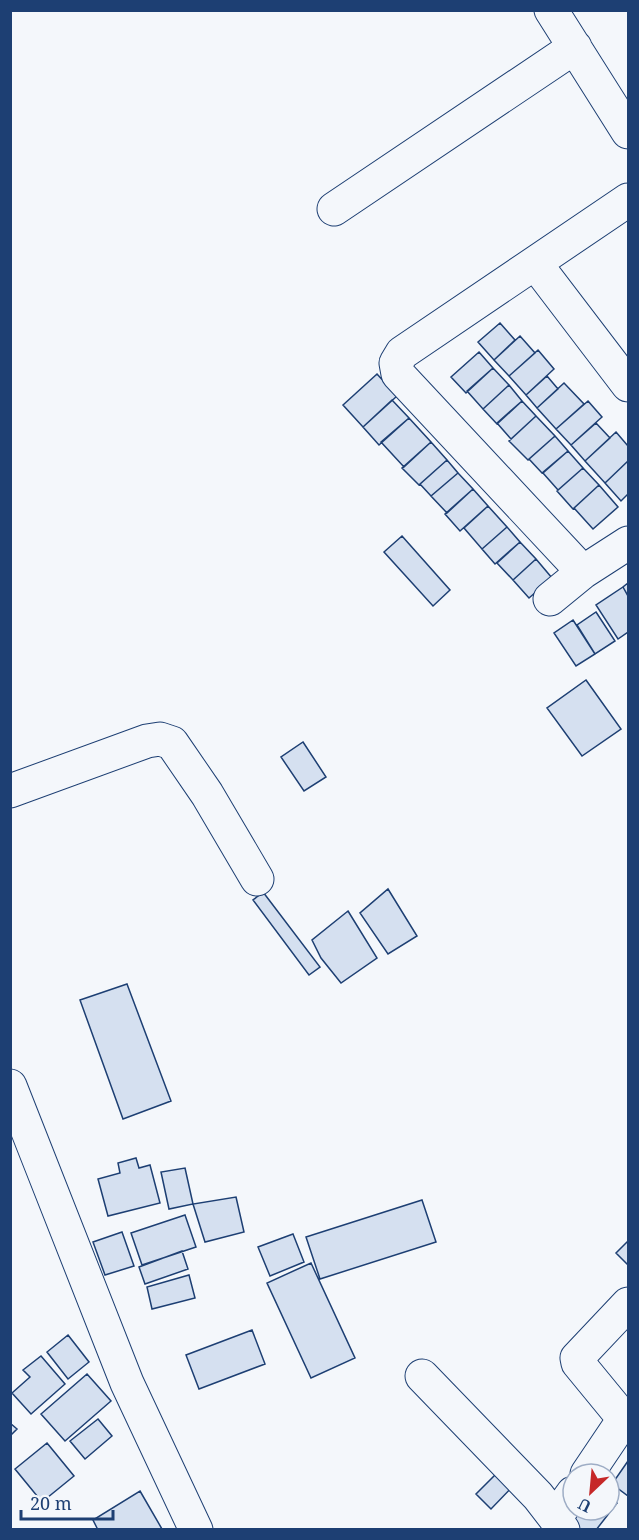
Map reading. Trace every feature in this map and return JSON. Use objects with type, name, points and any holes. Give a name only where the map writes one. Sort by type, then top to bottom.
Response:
[{"type":"street","points":[[551,10],[628,132]]},
{"type":"street","points":[[334,209],[574,47]]},
{"type":"street","points":[[583,572],[398,374],[396,363],[402,353],[628,200]]},
{"type":"street","points":[[535,262],[628,385]]},
{"type":"street","points":[[550,598],[583,572],[628,543]]},
{"type":"street","points":[[10,791],[147,741],[160,739],[172,743],[207,794],[257,879]]},
{"type":"street","points":[[10,1086],[127,1383],[196,1530]]},
{"type":"street","points":[[595,1462],[624,1419],[577,1358],[628,1304]]},
{"type":"street","points":[[422,1376],[538,1496],[561,1512]]},
{"type":"building","points":[[500,323],[515,340],[494,360],[478,342]]},
{"type":"building","points":[[520,336],[535,353],[509,376],[494,360]]},
{"type":"building","points":[[538,350],[554,369],[526,395],[509,376]]},
{"type":"building","points":[[479,352],[493,368],[466,393],[451,377]]},
{"type":"building","points":[[493,368],[509,385],[483,409],[467,391]]},
{"type":"building","points":[[377,374],[397,396],[363,427],[343,405]]},
{"type":"building","points":[[547,376],[558,389],[537,408],[526,395]]},
{"type":"building","points":[[564,383],[584,404],[556,429],[537,408]]},
{"type":"building","points":[[509,385],[522,401],[497,424],[483,409]]},
{"type":"building","points":[[392,400],[409,418],[379,445],[363,427]]},
{"type":"building","points":[[522,401],[536,416],[511,439],[497,423]]},
{"type":"building","points":[[588,401],[602,417],[571,445],[556,429]]},
{"type":"building","points":[[536,416],[555,436],[528,460],[509,441]]},
{"type":"building","points":[[409,418],[431,442],[404,467],[381,442]]},
{"type":"building","points":[[596,423],[610,438],[585,461],[571,445]]},
{"type":"building","points":[[616,432],[628,446],[628,461],[605,483],[585,461]]},
{"type":"building","points":[[555,436],[568,451],[542,473],[529,459]]},
{"type":"building","points":[[431,442],[447,460],[419,485],[402,468]]},
{"type":"building","points":[[568,451],[583,468],[558,490],[543,473]]},
{"type":"building","points":[[447,460],[458,473],[431,496],[420,484]]},
{"type":"building","points":[[628,461],[628,494],[621,501],[605,483]]},
{"type":"building","points":[[583,468],[599,485],[573,509],[557,491]]},
{"type":"building","points":[[458,473],[473,489],[447,513],[431,496]]},
{"type":"building","points":[[599,485],[618,507],[593,529],[574,508]]},
{"type":"building","points":[[473,489],[488,506],[460,531],[445,514]]},
{"type":"building","points":[[488,506],[507,527],[482,549],[464,528]]},
{"type":"building","points":[[507,527],[520,542],[495,564],[482,549]]},
{"type":"building","points":[[402,536],[450,590],[433,606],[384,552]]},
{"type":"building","points":[[520,542],[536,559],[513,580],[497,563]]},
{"type":"building","points":[[536,559],[552,578],[529,598],[513,580]]},
{"type":"building","points":[[628,583],[628,596],[623,587]]},
{"type":"building","points":[[623,587],[628,596],[628,632],[618,639],[596,605]]},
{"type":"building","points":[[596,612],[615,641],[595,654],[577,625]]},
{"type":"building","points":[[573,620],[595,654],[576,666],[554,633]]},
{"type":"building","points":[[586,680],[621,729],[582,756],[547,708]]},
{"type":"building","points":[[303,742],[326,777],[304,791],[281,757]]},
{"type":"building","points":[[388,889],[417,936],[388,954],[360,913]]},
{"type":"building","points":[[263,892],[320,967],[309,975],[253,900]]},
{"type":"building","points":[[348,911],[377,958],[341,983],[321,958],[312,940]]},
{"type":"building","points":[[127,984],[171,1101],[123,1119],[80,1000]]},
{"type":"building","points":[[136,1158],[139,1168],[150,1165],[160,1203],[108,1216],[98,1179],[120,1173],[118,1163]]},
{"type":"building","points":[[185,1168],[193,1204],[169,1209],[161,1172]]},
{"type":"building","points":[[236,1197],[244,1232],[205,1242],[193,1204]]},
{"type":"building","points":[[422,1200],[436,1242],[320,1279],[306,1237]]},
{"type":"building","points":[[185,1215],[196,1247],[142,1265],[131,1233]]},
{"type":"building","points":[[122,1232],[134,1266],[105,1275],[93,1242]]},
{"type":"building","points":[[293,1234],[304,1262],[270,1276],[258,1247]]},
{"type":"building","points":[[628,1241],[628,1265],[616,1253]]},
{"type":"building","points":[[182,1251],[188,1269],[145,1284],[139,1267]]},
{"type":"building","points":[[311,1263],[355,1358],[311,1378],[267,1283]]},
{"type":"building","points":[[189,1275],[195,1298],[152,1309],[147,1287]]},
{"type":"building","points":[[252,1330],[265,1364],[199,1389],[186,1355]]},
{"type":"building","points":[[68,1335],[89,1362],[68,1379],[47,1352]]},
{"type":"building","points":[[41,1356],[65,1384],[31,1414],[12,1393],[30,1377],[23,1370]]},
{"type":"building","points":[[87,1374],[111,1401],[65,1441],[41,1414]]},
{"type":"building","points":[[98,1419],[112,1436],[85,1459],[70,1441]]},
{"type":"building","points":[[10,1423],[17,1429],[10,1436]]},
{"type":"building","points":[[47,1443],[74,1476],[42,1502],[15,1469]]},
{"type":"building","points":[[628,1461],[628,1496],[621,1491],[621,1471]]},
{"type":"building","points":[[500,1470],[515,1484],[491,1509],[476,1494]]},
{"type":"building","points":[[140,1491],[162,1529],[98,1530],[93,1520]]},
{"type":"building","points":[[569,1522],[602,1522],[596,1530],[578,1530]]}]
